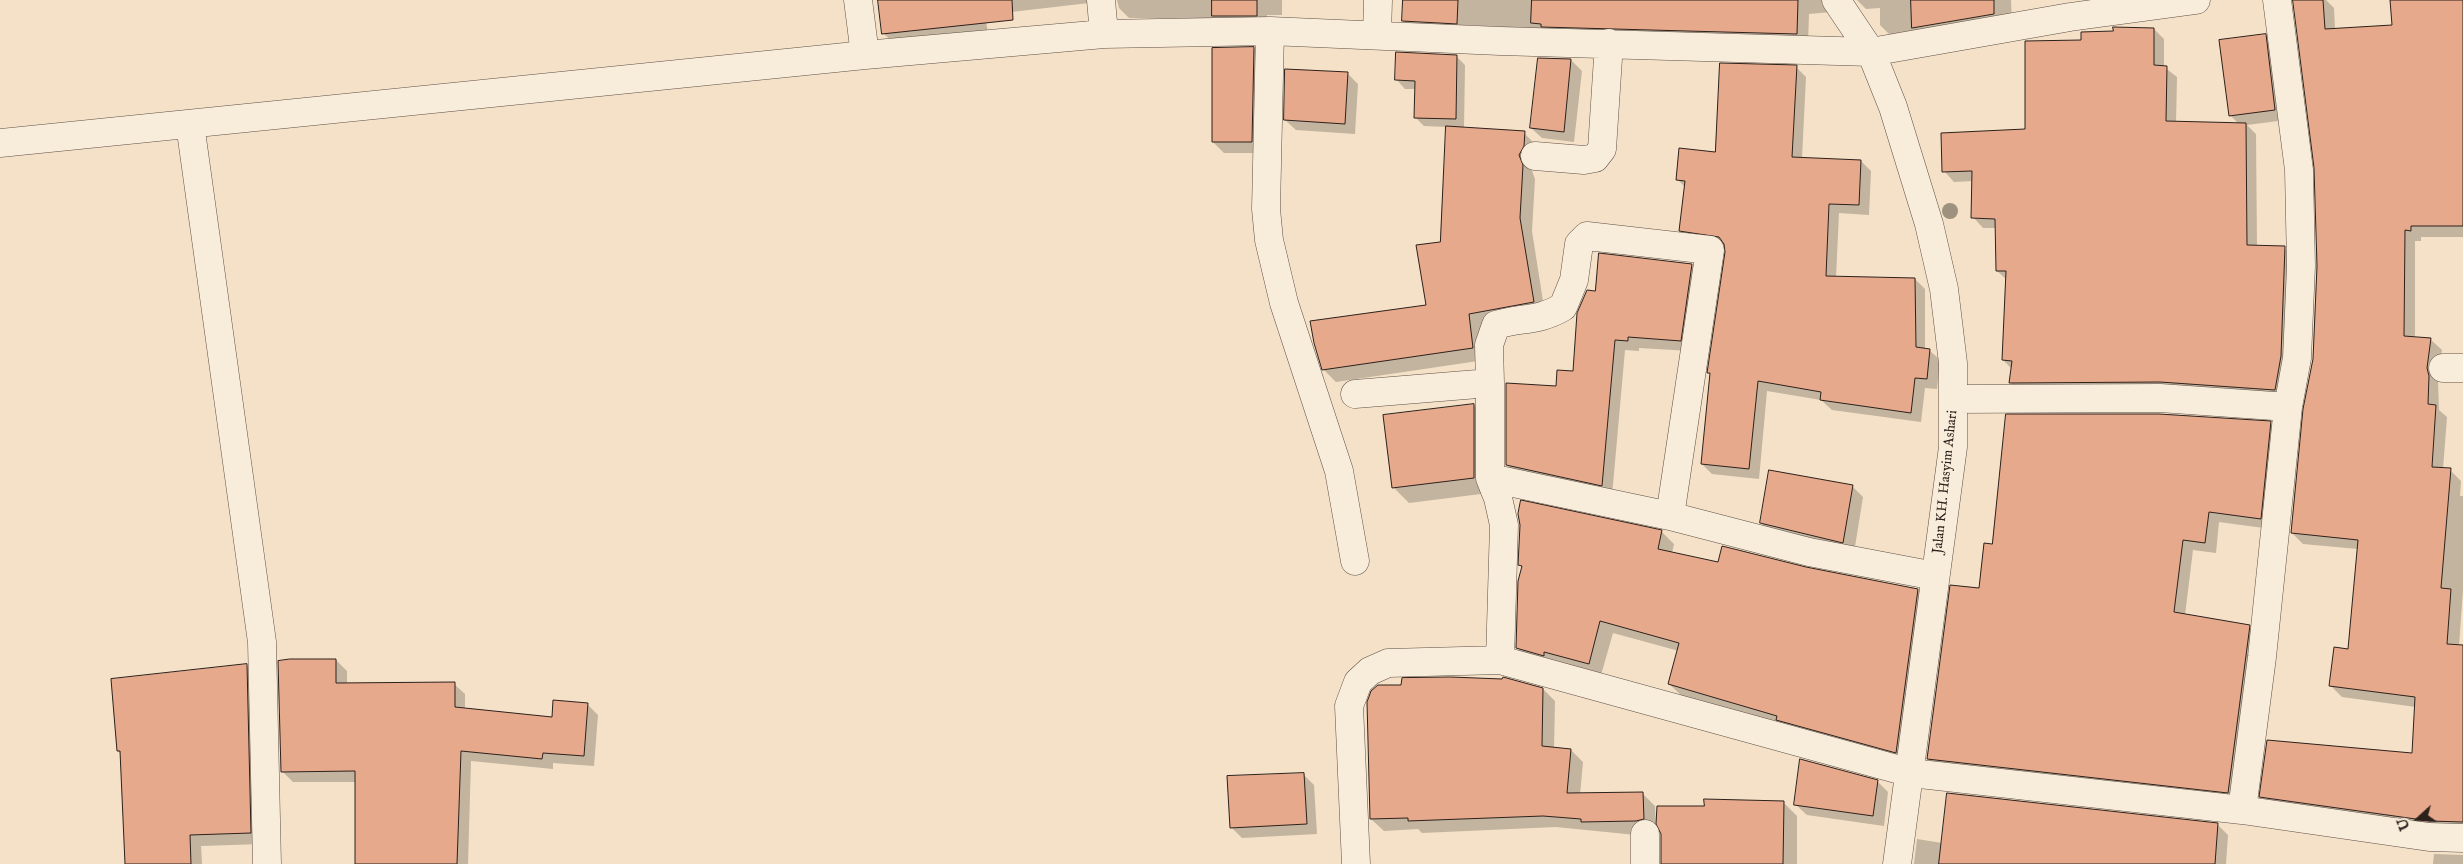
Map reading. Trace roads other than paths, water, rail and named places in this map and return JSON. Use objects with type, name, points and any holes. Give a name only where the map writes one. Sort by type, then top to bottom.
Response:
[{"type":"street","points":[[858,0],[865,54]]},
{"type":"street","points":[[1100,0],[1104,34]]},
{"type":"street","points":[[1377,35],[1378,0]]},
{"type":"street","name":"Jalan KH. Hasyim Ashari","points":[[1836,0],[1871,52],[1893,107],[1929,224],[1944,289],[1949,322],[1955,399],[1953,447],[1911,773],[1897,864]]},
{"type":"street","points":[[0,143],[865,54],[1104,34],[1270,31],[1500,41],[1609,42],[1871,52],[2070,9],[2196,0]]},
{"type":"street","points":[[2242,810],[2262,657],[2288,406],[2298,358],[2299,170],[2277,0]]},
{"type":"street","points":[[1270,31],[1266,209],[1269,240],[1284,302],[1339,471],[1355,561]]},
{"type":"street","points":[[1535,156],[1584,160],[1595,158],[1602,149],[1609,42]]},
{"type":"street","points":[[190,124],[263,655],[267,864]]},
{"type":"street","points":[[1500,660],[1504,524],[1498,498],[1490,478],[1489,345],[1496,325],[1512,320],[1534,320],[1563,306],[1574,280],[1579,244],[1587,236],[1710,250],[1670,516]]},
{"type":"street","points":[[1356,394],[1490,384]]},
{"type":"street","points":[[1955,399],[2160,398],[2288,406]]},
{"type":"street","points":[[1490,478],[1670,516],[1810,552],[1935,576]]},
{"type":"street","points":[[1356,864],[1349,706],[1358,682],[1370,671],[1388,663],[1500,660],[1911,773],[2242,810],[2428,837],[2463,838]]},
{"type":"street","points":[[1644,864],[1645,834]]}]
